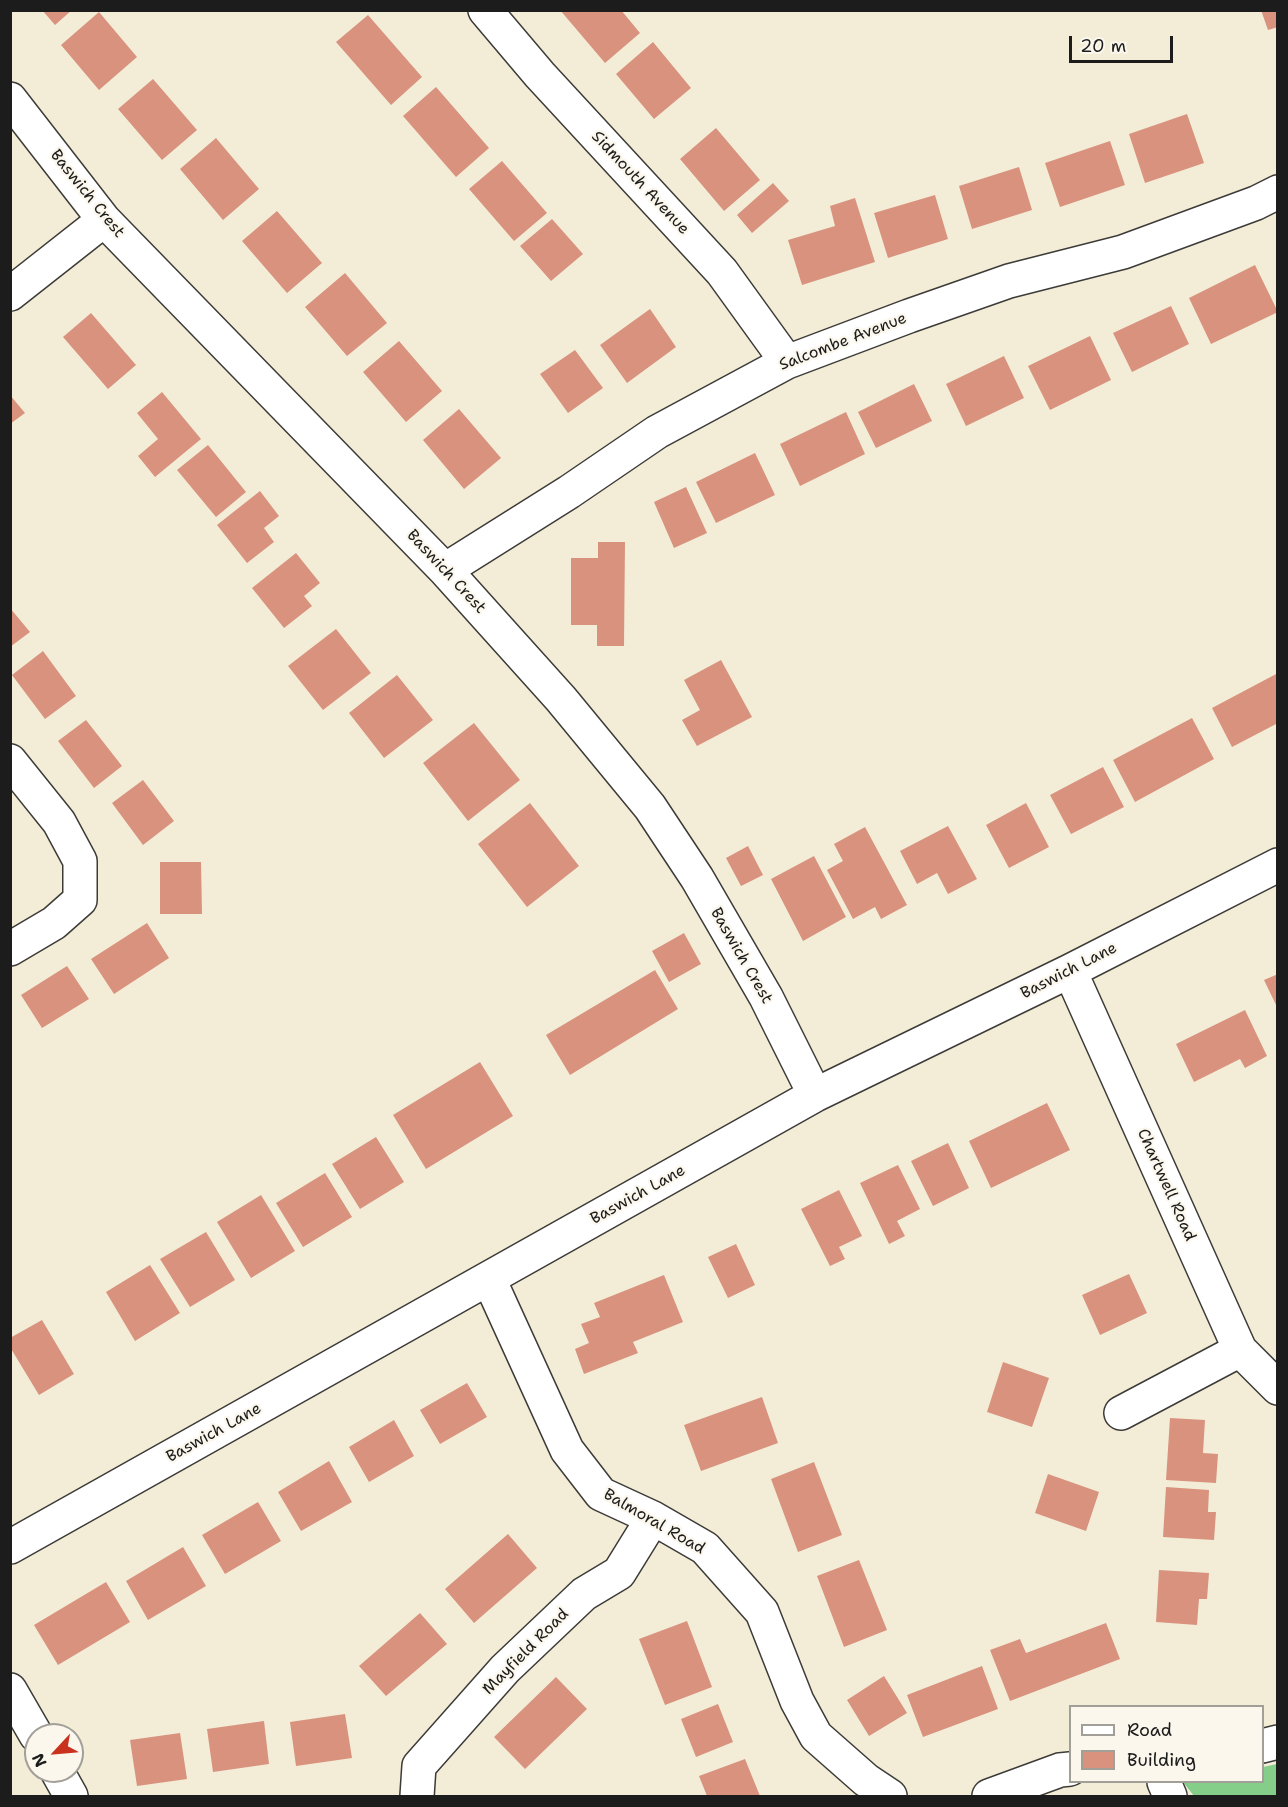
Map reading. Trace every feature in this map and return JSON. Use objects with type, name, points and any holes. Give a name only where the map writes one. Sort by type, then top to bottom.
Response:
[{"type":"street","name":"Sidmouth Avenue","points":[[485,10],[540,75],[722,272],[787,362]]},
{"type":"street","name":"Baswich Crest","points":[[10,99],[104,219],[445,570],[561,699],[650,807],[698,878],[760,987],[815,1095]]},
{"type":"street","name":"Salcombe Avenue","points":[[445,570],[569,492],[657,432],[787,362],[1009,281],[1123,252],[1256,203],[1278,192]]},
{"type":"street","points":[[10,294],[104,219]]},
{"type":"street","points":[[10,761],[59,822],[80,861],[80,900],[54,923],[10,949]]},
{"type":"street","name":"Baswich Lane","points":[[10,1547],[815,1095],[1070,971],[1278,865]]},
{"type":"street","name":"Chartwell Road","points":[[1070,971],[1240,1350],[1278,1388]]},
{"type":"street","name":"Balmoral Road","points":[[489,1279],[567,1450],[601,1494],[653,1518],[705,1548],[762,1611],[797,1701],[816,1736],[866,1780],[890,1797]]},
{"type":"street","points":[[1121,1413],[1240,1350]]},
{"type":"street","name":"Mayfield Road","points":[[417,1797],[419,1766],[505,1669],[584,1594],[619,1573],[653,1518]]},
{"type":"street","points":[[10,1689],[29,1723]]},
{"type":"street","points":[[989,1797],[1060,1770],[1069,1769]]},
{"type":"street","points":[[63,1783],[71,1797]]},
{"type":"street","points":[[1164,1783],[1170,1797]]},
{"type":"green space","points":[[1277,1764],[1277,1796],[1194,1796],[1184,1783],[1264,1783],[1264,1767]]},
{"type":"building","points":[[42,10],[72,10],[55,25]]},
{"type":"building","points":[[560,10],[621,10],[640,33],[605,63]]},
{"type":"building","points":[[1261,10],[1278,10],[1278,27],[1268,30]]},
{"type":"building","points":[[99,12],[137,57],[99,90],[61,45]]},
{"type":"building","points":[[368,15],[422,77],[391,105],[336,42]]},
{"type":"building","points":[[653,42],[691,88],[654,119],[616,74]]},
{"type":"building","points":[[153,79],[197,130],[162,160],[118,109]]},
{"type":"building","points":[[436,87],[489,148],[456,177],[403,116]]},
{"type":"building","points":[[1187,114],[1204,163],[1145,183],[1129,134]]},
{"type":"building","points":[[716,128],[760,180],[724,211],[680,159]]},
{"type":"building","points":[[216,138],[259,189],[223,220],[180,169]]},
{"type":"building","points":[[1110,141],[1125,185],[1060,207],[1045,163]]},
{"type":"building","points":[[502,161],[547,213],[514,241],[469,189]]},
{"type":"building","points":[[1019,167],[1032,210],[972,229],[959,186]]},
{"type":"building","points":[[773,183],[789,201],[752,233],[737,215]]},
{"type":"building","points":[[935,195],[948,239],[888,258],[874,213]]},
{"type":"building","points":[[855,198],[875,262],[802,285],[788,240],[835,226],[830,206]]},
{"type":"building","points":[[277,211],[322,263],[287,293],[242,241]]},
{"type":"building","points":[[552,219],[583,254],[551,281],[520,246]]},
{"type":"building","points":[[1255,265],[1278,312],[1211,344],[1189,298]]},
{"type":"building","points":[[345,273],[387,323],[347,356],[305,307]]},
{"type":"building","points":[[1171,306],[1189,344],[1132,372],[1113,333]]},
{"type":"building","points":[[650,309],[676,347],[627,383],[600,345]]},
{"type":"building","points":[[91,313],[136,365],[108,389],[63,337]]},
{"type":"building","points":[[1090,336],[1111,380],[1050,410],[1028,366]]},
{"type":"building","points":[[399,341],[442,391],[406,422],[363,372]]},
{"type":"building","points":[[575,350],[603,388],[568,413],[540,374]]},
{"type":"building","points":[[1004,356],[1024,398],[966,426],[946,384]]},
{"type":"building","points":[[914,384],[932,421],[876,448],[858,412]]},
{"type":"building","points":[[162,392],[201,439],[155,477],[138,456],[158,439],[137,413]]},
{"type":"building","points":[[10,395],[25,413],[10,424]]},
{"type":"building","points":[[459,409],[501,458],[464,489],[423,440]]},
{"type":"building","points":[[846,412],[865,454],[800,486],[780,444]]},
{"type":"building","points":[[208,445],[246,492],[216,517],[177,470]]},
{"type":"building","points":[[755,453],[775,495],[716,523],[696,482]]},
{"type":"building","points":[[686,487],[707,533],[674,548],[654,502]]},
{"type":"building","points":[[260,491],[279,516],[264,528],[274,542],[247,563],[217,525]]},
{"type":"building","points":[[598,542],[625,542],[624,646],[597,646],[597,625],[571,625],[571,558],[598,558]]},
{"type":"building","points":[[296,553],[320,583],[304,596],[312,606],[284,628],[252,588]]},
{"type":"building","points":[[10,608],[30,632],[10,647]]},
{"type":"building","points":[[336,629],[371,673],[323,710],[288,666]]},
{"type":"building","points":[[43,651],[76,696],[45,719],[12,675]]},
{"type":"building","points":[[721,660],[752,717],[697,746],[682,720],[700,710],[684,680]]},
{"type":"building","points":[[1278,673],[1278,723],[1232,747],[1212,708]]},
{"type":"building","points":[[397,675],[433,720],[384,758],[349,713]]},
{"type":"building","points":[[1192,718],[1214,759],[1135,802],[1113,760]]},
{"type":"building","points":[[86,720],[122,766],[94,788],[58,741]]},
{"type":"building","points":[[474,723],[520,780],[468,821],[423,763]]},
{"type":"building","points":[[1103,767],[1124,807],[1071,834],[1050,795]]},
{"type":"building","points":[[143,780],[174,821],[143,845],[112,803]]},
{"type":"building","points":[[530,803],[579,866],[527,907],[478,844]]},
{"type":"building","points":[[1026,803],[1049,847],[1009,868],[986,825]]},
{"type":"building","points":[[948,826],[977,879],[948,894],[937,873],[917,884],[900,851]]},
{"type":"building","points":[[865,827],[907,905],[881,919],[875,907],[853,919],[827,870],[843,861],[834,844]]},
{"type":"building","points":[[748,846],[763,875],[741,886],[726,858]]},
{"type":"building","points":[[814,856],[846,917],[803,941],[771,879]]},
{"type":"building","points":[[160,862],[201,862],[202,914],[160,914]]},
{"type":"building","points":[[147,923],[169,958],[114,994],[91,959]]},
{"type":"building","points":[[684,933],[701,964],[669,982],[652,951]]},
{"type":"building","points":[[67,966],[89,999],[42,1028],[21,995]]},
{"type":"building","points":[[655,970],[678,1009],[570,1075],[546,1035]]},
{"type":"building","points":[[1278,974],[1278,1009],[1264,980]]},
{"type":"building","points":[[1245,1010],[1267,1056],[1245,1068],[1240,1059],[1194,1082],[1176,1044]]},
{"type":"building","points":[[480,1062],[513,1116],[426,1169],[393,1115]]},
{"type":"building","points":[[1047,1103],[1070,1150],[991,1188],[969,1141]]},
{"type":"building","points":[[376,1137],[404,1182],[360,1209],[332,1164]]},
{"type":"building","points":[[948,1143],[969,1188],[933,1206],[911,1161]]},
{"type":"building","points":[[898,1165],[920,1209],[897,1221],[905,1236],[889,1244],[860,1183]]},
{"type":"building","points":[[325,1173],[352,1217],[303,1247],[276,1203]]},
{"type":"building","points":[[839,1190],[862,1236],[839,1247],[845,1259],[830,1266],[801,1209]]},
{"type":"building","points":[[261,1195],[295,1251],[251,1278],[217,1222]]},
{"type":"building","points":[[206,1232],[235,1280],[190,1307],[160,1259]]},
{"type":"building","points":[[736,1244],[755,1285],[728,1298],[708,1257]]},
{"type":"building","points":[[150,1265],[180,1313],[135,1341],[106,1292]]},
{"type":"building","points":[[1129,1274],[1147,1313],[1100,1335],[1082,1295]]},
{"type":"building","points":[[664,1275],[683,1322],[633,1342],[638,1353],[584,1374],[575,1349],[589,1343],[581,1324],[600,1317],[594,1303]]},
{"type":"building","points":[[42,1320],[74,1374],[39,1395],[10,1347],[10,1338]]},
{"type":"building","points":[[1003,1362],[1049,1378],[1032,1427],[987,1412]]},
{"type":"building","points":[[467,1383],[487,1417],[440,1444],[420,1410]]},
{"type":"building","points":[[762,1397],[778,1443],[701,1471],[684,1425]]},
{"type":"building","points":[[1170,1418],[1205,1420],[1203,1453],[1218,1454],[1216,1483],[1166,1480]]},
{"type":"building","points":[[394,1420],[414,1456],[369,1482],[349,1447]]},
{"type":"building","points":[[329,1461],[352,1502],[301,1531],[278,1492]]},
{"type":"building","points":[[814,1462],[842,1535],[798,1552],[771,1479]]},
{"type":"building","points":[[1048,1474],[1099,1492],[1086,1531],[1035,1513]]},
{"type":"building","points":[[1166,1487],[1209,1490],[1208,1512],[1216,1512],[1214,1540],[1163,1537]]},
{"type":"building","points":[[258,1502],[281,1541],[225,1574],[202,1535]]},
{"type":"building","points":[[508,1534],[537,1568],[474,1623],[445,1589]]},
{"type":"building","points":[[183,1547],[206,1586],[148,1620],[126,1581]]},
{"type":"building","points":[[859,1560],[887,1630],[844,1647],[817,1576]]},
{"type":"building","points":[[1159,1570],[1209,1573],[1207,1599],[1199,1599],[1197,1625],[1156,1622]]},
{"type":"building","points":[[106,1582],[130,1622],[58,1665],[34,1625]]},
{"type":"building","points":[[420,1613],[447,1644],[386,1696],[359,1666]]},
{"type":"building","points":[[687,1621],[712,1687],[665,1705],[639,1639]]},
{"type":"building","points":[[1106,1623],[1120,1659],[1010,1701],[990,1650],[1020,1639],[1026,1653]]},
{"type":"building","points":[[982,1666],[998,1709],[923,1737],[907,1695]]},
{"type":"building","points":[[884,1676],[907,1713],[869,1736],[847,1700]]},
{"type":"building","points":[[556,1677],[587,1709],[525,1769],[494,1737]]},
{"type":"building","points":[[718,1704],[733,1742],[696,1757],[681,1719]]},
{"type":"building","points":[[345,1714],[352,1758],[296,1766],[290,1722]]},
{"type":"building","points":[[264,1721],[269,1764],[213,1772],[207,1729]]},
{"type":"building","points":[[180,1733],[187,1779],[137,1786],[130,1740]]},
{"type":"building","points":[[745,1759],[760,1796],[707,1796],[699,1776]]}]
